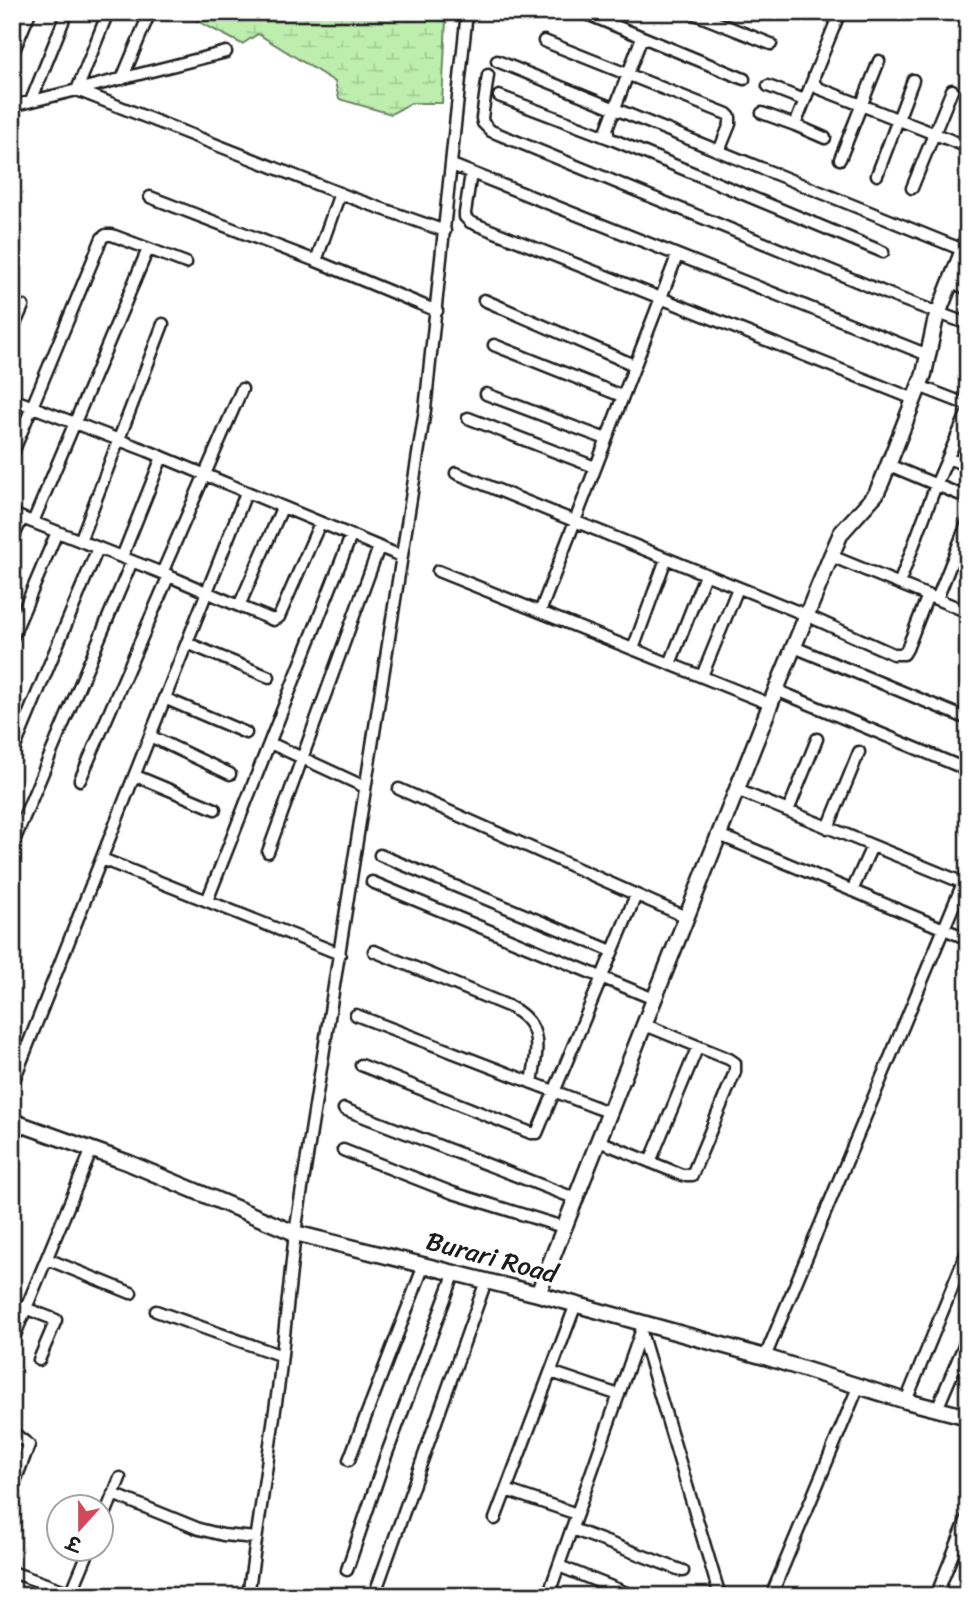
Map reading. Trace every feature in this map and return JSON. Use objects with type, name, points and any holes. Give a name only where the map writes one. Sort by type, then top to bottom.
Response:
[{"type":"street","points":[[12,55],[30,12]]},
{"type":"street","points":[[31,102],[68,12]]},
{"type":"street","points":[[77,90],[108,12]]},
{"type":"street","points":[[122,79],[150,12]]},
{"type":"street","points":[[582,12],[744,79]]},
{"type":"street","points":[[690,12],[771,44]]},
{"type":"street","points":[[794,125],[840,12]]},
{"type":"street","points":[[464,13],[462,169],[465,217],[470,222],[659,299],[916,393],[968,405]]},
{"type":"street","points":[[609,138],[607,129],[642,37]]},
{"type":"street","points":[[544,41],[727,114],[730,124],[719,151]]},
{"type":"street","points":[[12,106],[226,52]]},
{"type":"street","points":[[497,61],[719,151],[966,241],[937,317],[929,355],[889,465],[876,494],[841,533],[831,556],[538,1294]]},
{"type":"street","points":[[840,159],[879,61]]},
{"type":"street","points":[[488,75],[482,123],[491,131],[898,298],[937,317],[968,324]]},
{"type":"street","points":[[814,76],[814,83],[818,88],[968,147]]},
{"type":"street","points":[[877,175],[913,80]]},
{"type":"street","points":[[768,86],[804,100]]},
{"type":"street","points":[[77,90],[340,193],[446,231]]},
{"type":"street","points":[[912,188],[952,90]]},
{"type":"street","points":[[499,96],[609,138],[883,252]]},
{"type":"street","points":[[762,113],[825,138]]},
{"type":"street","points":[[248,1596],[282,1356],[304,1235],[340,954],[425,410],[446,231],[462,169]]},
{"type":"street","points":[[462,169],[929,355]]},
{"type":"street","points":[[316,261],[340,193]]},
{"type":"street","points":[[150,197],[437,311]]},
{"type":"street","points":[[12,455],[102,239],[106,235],[112,235],[186,263]]},
{"type":"street","points":[[12,541],[73,423],[148,249]]},
{"type":"street","points":[[540,612],[677,256]]},
{"type":"street","points":[[951,282],[968,289]]},
{"type":"street","points":[[484,300],[634,365]]},
{"type":"street","points":[[12,331],[23,306]]},
{"type":"street","points":[[80,541],[163,324]]},
{"type":"street","points":[[494,345],[622,396]]},
{"type":"street","points":[[80,780],[242,388]]},
{"type":"street","points":[[486,394],[606,439]]},
{"type":"street","points":[[12,399],[162,457],[282,509],[401,556]]},
{"type":"street","points":[[899,584],[936,485],[963,434],[968,411]]},
{"type":"street","points":[[468,418],[595,467]]},
{"type":"street","points":[[14,841],[127,559],[162,457]]},
{"type":"street","points":[[948,458],[968,466]]},
{"type":"street","points":[[889,465],[968,498]]},
{"type":"street","points":[[456,473],[807,615],[898,655],[904,654],[907,649],[968,521]]},
{"type":"street","points":[[12,1085],[246,493]]},
{"type":"street","points":[[239,606],[282,509]]},
{"type":"street","points":[[22,518],[166,574],[273,620],[279,617],[320,523]]},
{"type":"street","points":[[12,638],[57,532]]},
{"type":"street","points":[[207,901],[351,536]]},
{"type":"street","points":[[268,852],[379,547]]},
{"type":"street","points":[[12,754],[99,548]]},
{"type":"street","points":[[831,556],[968,611]]},
{"type":"street","points":[[633,649],[666,559]]},
{"type":"street","points":[[438,571],[670,664],[773,697],[968,770]]},
{"type":"street","points":[[670,664],[705,575]]},
{"type":"street","points":[[702,676],[738,588]]},
{"type":"street","points":[[187,643],[269,677]]},
{"type":"street","points":[[794,647],[968,719]]},
{"type":"street","points":[[164,698],[246,733]]},
{"type":"street","points":[[150,737],[230,774]]},
{"type":"street","points":[[788,811],[817,739]]},
{"type":"street","points":[[270,743],[365,787]]},
{"type":"street","points":[[828,828],[859,752]]},
{"type":"street","points":[[136,776],[215,809]]},
{"type":"street","points":[[399,789],[686,918]]},
{"type":"street","points":[[737,790],[965,884]]},
{"type":"street","points":[[719,835],[968,939]]},
{"type":"street","points":[[852,891],[872,846]]},
{"type":"street","points":[[380,855],[612,951]]},
{"type":"street","points":[[102,859],[340,954]]},
{"type":"street","points":[[765,1357],[943,929],[965,884],[968,871]]},
{"type":"street","points":[[372,883],[654,999]]},
{"type":"street","points":[[361,1065],[531,1133],[537,1133],[636,895]]},
{"type":"street","points":[[374,951],[520,1012],[532,1024],[537,1041],[532,1083]]},
{"type":"street","points":[[356,1015],[608,1112]]},
{"type":"street","points":[[597,1140],[682,1175],[692,1175],[735,1072],[735,1062],[643,1024]]},
{"type":"street","points":[[650,1162],[698,1046]]},
{"type":"street","points":[[344,1109],[574,1198]]},
{"type":"street","name":"Burari Road","points":[[12,1121],[92,1149],[304,1235],[576,1304],[642,1327],[765,1357],[906,1401],[968,1417]]},
{"type":"street","points":[[12,1342],[92,1149]]},
{"type":"street","points":[[343,1150],[453,1193],[563,1227]]},
{"type":"street","points":[[906,1401],[968,1249]]},
{"type":"street","points":[[47,1259],[131,1293]]},
{"type":"street","points":[[349,1461],[424,1265]]},
{"type":"street","points":[[347,1570],[384,1461],[455,1272]]},
{"type":"street","points":[[374,1596],[486,1281]]},
{"type":"street","points":[[12,1303],[56,1320],[39,1360]]},
{"type":"street","points":[[495,1519],[576,1304]]},
{"type":"street","points":[[156,1311],[282,1356]]},
{"type":"street","points":[[548,1596],[642,1327]]},
{"type":"street","points":[[642,1327],[720,1596]]},
{"type":"street","points":[[937,1409],[968,1336]]},
{"type":"street","points":[[551,1372],[619,1395]]},
{"type":"street","points":[[772,1596],[859,1385]]},
{"type":"street","points":[[12,1432],[29,1445],[12,1489]]},
{"type":"street","points":[[114,1492],[120,1478]]},
{"type":"street","points":[[506,1490],[577,1514]]},
{"type":"street","points":[[116,1495],[200,1529],[223,1535],[256,1538]]},
{"type":"street","points":[[936,1596],[968,1516]]},
{"type":"street","points":[[572,1529],[683,1571]]},
{"type":"street","points":[[12,1572],[71,1595],[85,1562]]},
{"type":"street","points":[[559,1566],[634,1596]]},
{"type":"green space","points":[[180,12],[423,12],[446,20],[442,103],[411,103],[391,114],[339,99],[335,82],[258,34],[242,44]]}]
